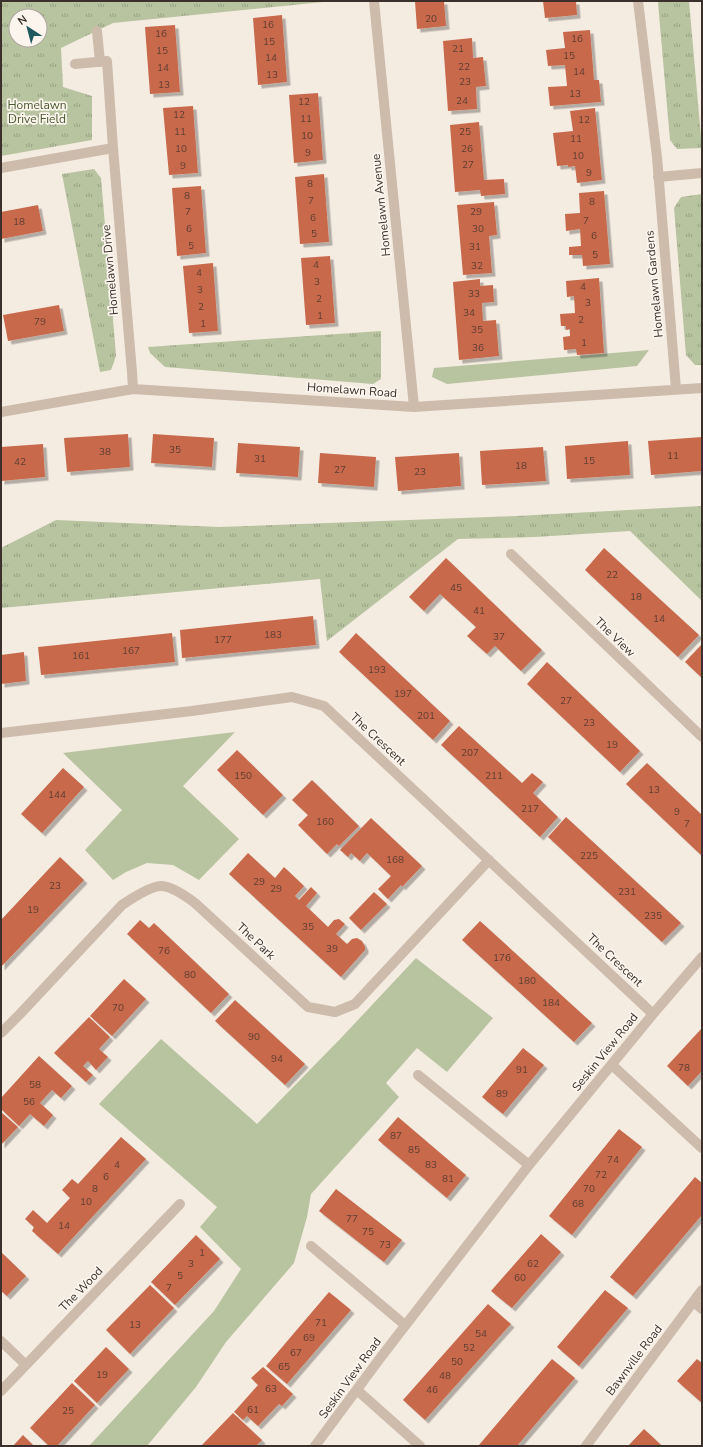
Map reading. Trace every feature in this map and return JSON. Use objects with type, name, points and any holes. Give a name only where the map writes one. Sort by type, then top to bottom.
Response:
[{"type":"street","name":"Homelawn Avenue","points":[[374,1],[414,407]]},
{"type":"street","name":"Homelawn Gardens","points":[[638,1],[658,177],[676,389]]},
{"type":"street","points":[[75,64],[100,62],[97,31]]},
{"type":"street","name":"Homelawn Drive","points":[[100,62],[107,61],[133,389]]},
{"type":"street","points":[[1,168],[113,148]]},
{"type":"street","points":[[658,177],[702,173]]},
{"type":"street","name":"Homelawn Road","points":[[1,412],[133,389],[414,407],[702,388]]},
{"type":"street","name":"The View","points":[[511,554],[702,737]]},
{"type":"street","name":"The Crescent","points":[[1,733],[192,712],[292,697],[324,706],[653,1014]]},
{"type":"street","name":"The Park","points":[[1,1032],[20,1014],[122,905],[141,892],[162,886],[179,891],[195,902],[308,1007],[335,1012],[355,1004],[489,860]]},
{"type":"street","name":"Seskin View Road","points":[[315,1446],[405,1326],[529,1166],[702,956]]},
{"type":"street","points":[[612,1065],[702,1148]]},
{"type":"street","points":[[418,1075],[529,1166]]},
{"type":"street","name":"The Wood","points":[[1,1391],[180,1204]]},
{"type":"street","points":[[311,1246],[405,1326]]},
{"type":"street","name":"Bawnville Road","points":[[586,1446],[702,1290]]},
{"type":"street","points":[[694,1302],[702,1309]]},
{"type":"street","points":[[1,1342],[26,1365]]},
{"type":"street","points":[[357,1390],[420,1446]]},
{"type":"green space","name":"Homelawn Drive Field","points":[[1,1],[333,1],[113,23],[61,48],[63,87],[92,96],[92,140],[1,156]]},
{"type":"green space","points":[[659,1],[689,1],[702,148],[677,149],[670,140]]},
{"type":"green space","points":[[94,169],[101,178],[116,355],[111,370],[100,372],[62,174]]},
{"type":"green space","points":[[702,194],[702,365],[695,365],[686,355],[674,208],[681,197]]},
{"type":"green space","points":[[381,331],[381,379],[373,384],[165,367],[150,353],[148,347]]},
{"type":"green space","points":[[649,350],[637,366],[447,384],[432,377],[434,368]]},
{"type":"green space","points":[[702,506],[702,601],[630,531],[535,537],[458,539],[327,641],[320,579],[1,608],[1,548],[56,520],[219,527],[517,516]]},
{"type":"green space","points":[[235,732],[183,786],[239,839],[199,880],[173,865],[147,863],[126,872],[113,880],[85,850],[122,810],[63,753]]},
{"type":"green space","points":[[416,958],[493,1018],[447,1072],[417,1048],[386,1083],[399,1097],[311,1194],[307,1217],[294,1263],[226,1342],[196,1387],[147,1446],[89,1446],[214,1311],[241,1269],[200,1227],[217,1207],[99,1104],[161,1039],[257,1124],[342,1037]]},
{"type":"building","points":[[415,1],[444,1],[446,26],[417,29]]},
{"type":"building","points":[[543,1],[576,1],[577,15],[545,18]]},
{"type":"building","points":[[282,15],[287,82],[258,85],[253,18]]},
{"type":"building","points":[[175,25],[180,92],[150,94],[145,27]]},
{"type":"building","points":[[590,30],[594,80],[599,80],[601,102],[550,106],[548,87],[567,86],[565,65],[548,66],[546,50],[565,48],[563,32]]},
{"type":"building","points":[[472,38],[473,58],[483,57],[486,86],[476,87],[477,109],[448,111],[443,41]]},
{"type":"building","points":[[318,93],[323,160],[294,163],[289,95]]},
{"type":"building","points":[[193,106],[198,173],[169,175],[163,108]]},
{"type":"building","points":[[595,108],[602,180],[577,183],[575,166],[557,166],[553,133],[573,131],[570,111]]},
{"type":"building","points":[[479,122],[484,180],[504,179],[505,194],[481,196],[480,190],[455,192],[450,125]]},
{"type":"building","points":[[324,174],[329,242],[300,244],[295,177]]},
{"type":"building","points":[[201,186],[206,253],[177,256],[172,188]]},
{"type":"building","points":[[604,191],[610,264],[583,266],[582,255],[569,255],[569,247],[581,246],[580,229],[566,231],[565,214],[580,213],[579,193]]},
{"type":"building","points":[[494,202],[497,235],[489,236],[492,273],[463,275],[457,205]]},
{"type":"building","points":[[38,205],[43,231],[1,239],[1,212]]},
{"type":"building","points":[[330,256],[335,323],[306,325],[301,258]]},
{"type":"building","points":[[213,263],[218,331],[189,333],[183,266]]},
{"type":"building","points":[[599,278],[604,353],[577,355],[576,349],[564,350],[563,337],[570,336],[570,329],[566,330],[566,326],[561,326],[560,314],[575,313],[574,296],[567,297],[566,281]]},
{"type":"building","points":[[480,279],[480,286],[493,285],[494,302],[482,303],[483,321],[496,320],[499,356],[459,360],[453,282]]},
{"type":"building","points":[[59,305],[64,331],[8,341],[3,315]]},
{"type":"building","points":[[128,434],[130,467],[67,472],[64,438]]},
{"type":"building","points":[[153,434],[214,438],[212,467],[151,463]]},
{"type":"building","points":[[702,437],[702,471],[651,475],[648,441]]},
{"type":"building","points":[[628,441],[630,475],[567,479],[565,446]]},
{"type":"building","points":[[238,443],[300,447],[298,477],[236,473]]},
{"type":"building","points":[[43,444],[45,477],[1,481],[1,447]]},
{"type":"building","points":[[543,447],[546,481],[482,485],[480,451]]},
{"type":"building","points":[[320,453],[376,457],[374,487],[318,483]]},
{"type":"building","points":[[459,453],[461,486],[398,491],[395,457]]},
{"type":"building","points":[[604,548],[699,635],[678,657],[585,570]]},
{"type":"building","points":[[446,558],[542,650],[521,671],[495,646],[487,654],[467,636],[476,627],[440,594],[424,611],[409,597]]},
{"type":"building","points":[[313,616],[316,645],[182,658],[180,630]]},
{"type":"building","points":[[172,633],[175,662],[41,675],[38,647]]},
{"type":"building","points":[[356,633],[450,721],[433,740],[339,652]]},
{"type":"building","points":[[702,644],[702,678],[685,662]]},
{"type":"building","points":[[24,652],[26,681],[1,684],[1,655]]},
{"type":"building","points":[[547,662],[640,751],[620,772],[527,684]]},
{"type":"building","points":[[459,726],[522,783],[532,773],[543,782],[533,793],[558,817],[540,837],[441,745]]},
{"type":"building","points":[[237,750],[283,795],[263,815],[217,770]]},
{"type":"building","points":[[647,763],[702,815],[702,856],[626,784]]},
{"type":"building","points":[[63,768],[84,787],[42,833],[21,814]]},
{"type":"building","points":[[312,780],[359,826],[339,846],[337,844],[327,854],[298,825],[308,815],[292,800]]},
{"type":"building","points":[[566,817],[681,923],[662,942],[548,837]]},
{"type":"building","points":[[371,818],[422,866],[388,899],[378,889],[391,876],[367,853],[360,861],[351,853],[348,857],[340,850]]},
{"type":"building","points":[[248,853],[275,878],[284,867],[304,886],[295,896],[299,900],[311,887],[317,893],[306,906],[328,927],[334,920],[339,919],[345,924],[336,934],[347,944],[352,939],[357,938],[362,941],[365,950],[341,977],[229,874]]},
{"type":"building","points":[[60,857],[84,880],[1,967],[1,920]]},
{"type":"building","points":[[374,892],[387,904],[361,930],[349,918]]},
{"type":"building","points":[[140,920],[149,928],[154,923],[229,994],[211,1013],[127,934]]},
{"type":"building","points":[[480,921],[592,1023],[574,1042],[462,940]]},
{"type":"building","points":[[124,979],[146,999],[112,1036],[90,1016]]},
{"type":"building","points":[[235,1000],[305,1064],[285,1085],[215,1021]]},
{"type":"building","points":[[89,1017],[110,1037],[99,1049],[108,1057],[96,1070],[88,1061],[83,1066],[93,1075],[86,1082],[54,1053]]},
{"type":"building","points":[[702,1028],[702,1071],[688,1086],[667,1066]]},
{"type":"building","points":[[523,1048],[544,1065],[503,1114],[482,1097]]},
{"type":"building","points":[[39,1056],[72,1086],[61,1098],[52,1090],[40,1103],[53,1115],[44,1126],[30,1114],[19,1126],[1,1109],[1,1098]]},
{"type":"building","points":[[1,1112],[18,1127],[1,1145]]},
{"type":"building","points":[[398,1117],[466,1175],[447,1198],[378,1140]]},
{"type":"building","points":[[619,1129],[642,1147],[572,1235],[549,1216]]},
{"type":"building","points":[[121,1137],[146,1159],[58,1254],[32,1231],[34,1227],[25,1219],[33,1210],[47,1223],[70,1198],[62,1190],[72,1179],[78,1184]]},
{"type":"building","points":[[695,1177],[702,1183],[702,1215],[633,1296],[610,1277]]},
{"type":"building","points":[[336,1189],[402,1240],[384,1262],[319,1211]]},
{"type":"building","points":[[541,1234],[561,1252],[512,1308],[491,1291]]},
{"type":"building","points":[[196,1235],[220,1259],[175,1305],[151,1282]]},
{"type":"building","points":[[1,1252],[26,1276],[7,1296],[1,1291]]},
{"type":"building","points":[[150,1285],[174,1308],[130,1354],[106,1330]]},
{"type":"building","points":[[605,1290],[628,1308],[579,1366],[557,1347]]},
{"type":"building","points":[[329,1292],[351,1310],[287,1384],[266,1366]]},
{"type":"building","points":[[488,1304],[511,1324],[425,1420],[403,1400]]},
{"type":"building","points":[[106,1347],[129,1369],[97,1403],[74,1381]]},
{"type":"building","points":[[552,1359],[575,1378],[517,1446],[479,1445]]},
{"type":"building","points":[[697,1359],[702,1363],[702,1403],[677,1381]]},
{"type":"building","points":[[263,1367],[293,1394],[282,1406],[279,1404],[258,1426],[247,1416],[243,1420],[234,1412],[258,1385],[251,1378]]},
{"type":"building","points":[[72,1383],[95,1405],[57,1446],[49,1446],[30,1428]]},
{"type":"building","points":[[233,1413],[262,1440],[256,1446],[201,1446]]},
{"type":"building","points":[[644,1429],[658,1442],[662,1446],[628,1446]]},
{"type":"building","points":[[23,1435],[34,1446],[13,1446]]}]
